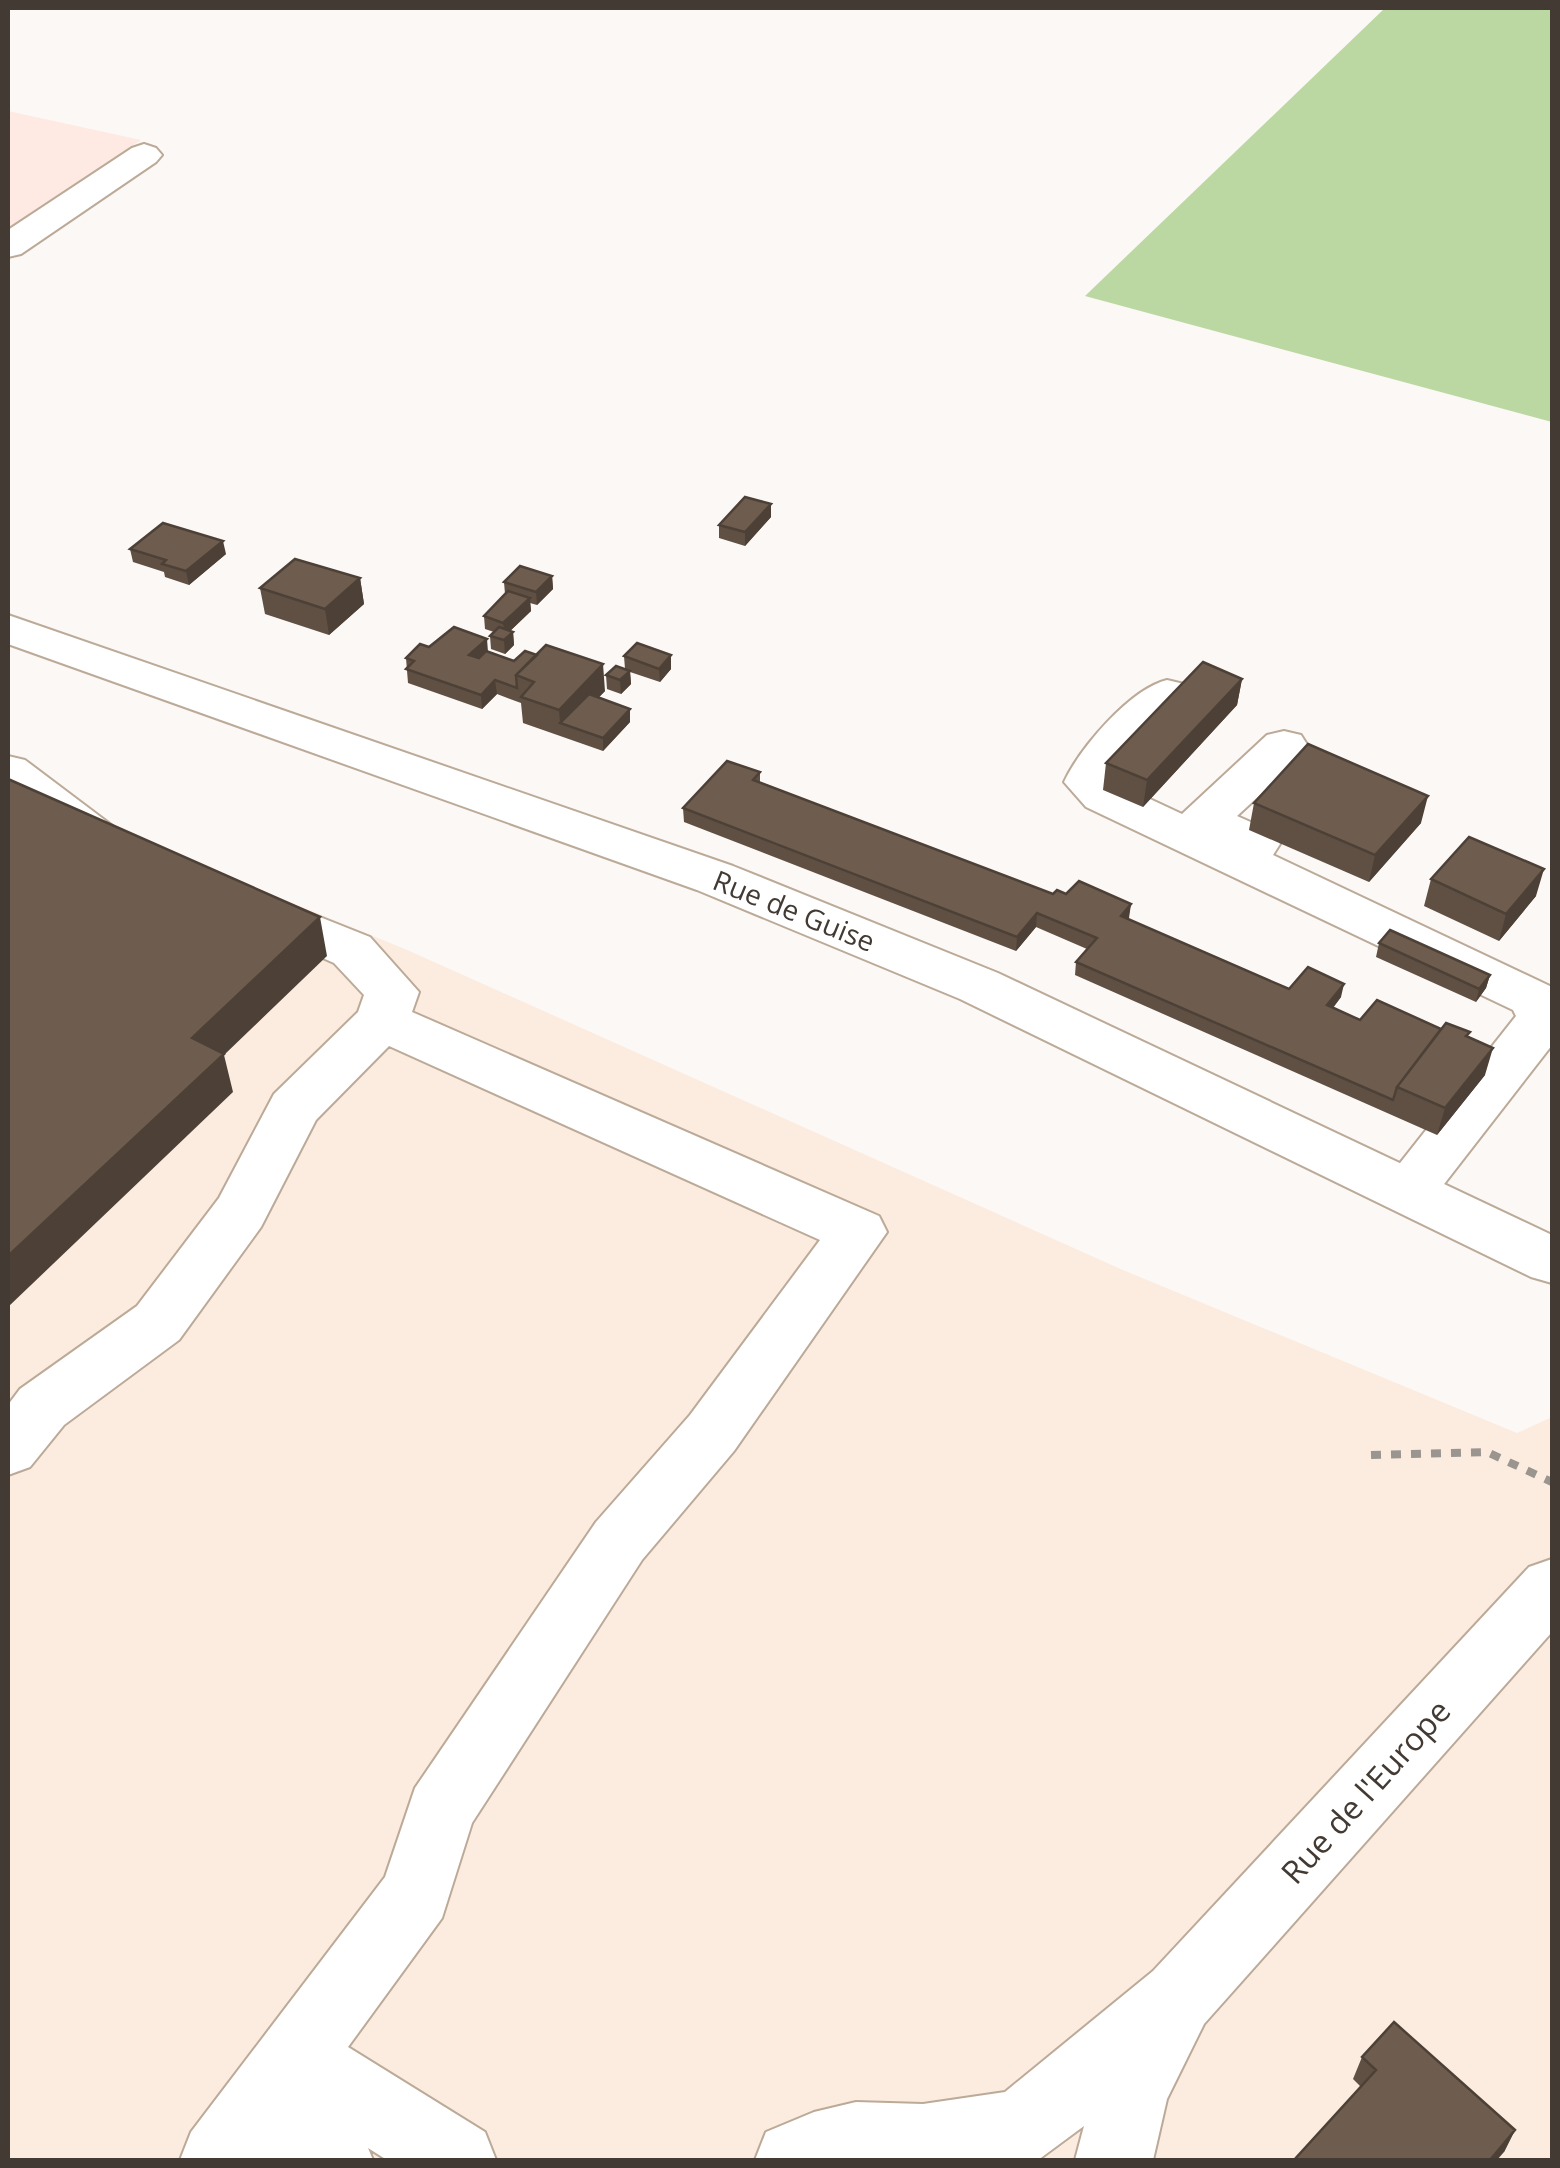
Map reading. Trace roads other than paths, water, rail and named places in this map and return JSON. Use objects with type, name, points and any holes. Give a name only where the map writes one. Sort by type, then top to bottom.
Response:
[{"type":"main road","points":[[8,246],[144,155]]},
{"type":"main road","name":"Rue de Guise","points":[[8,629],[732,886],[979,986],[1552,1261]]},
{"type":"main road","points":[[1167,694],[1098,761],[1088,782],[1104,796],[1532,997],[1544,1018],[1406,1191]]},
{"type":"main road","points":[[1284,746],[1204,820],[1552,982]]},
{"type":"main road","points":[[8,771],[91,836],[143,859]]},
{"type":"main road","points":[[8,1449],[42,1408],[158,1323],[240,1212],[294,1108],[382,1021],[392,992],[352,950],[212,889]]},
{"type":"main road","points":[[256,2110],[416,1894],[440,1811],[620,1541],[712,1433],[858,1232],[382,1021]]},
{"type":"main road","name":"Rue de l'Europe","points":[[794,2160],[866,2139],[960,2150],[1021,2129],[1179,1997],[1552,1587]]},
{"type":"main road","name":"Rue de l'Europe","points":[[1114,2160],[1131,2090],[1179,1997]]},
{"type":"main road","points":[[256,2110],[334,2160]]},
{"type":"main road","points":[[256,2110],[457,2160]]}]
